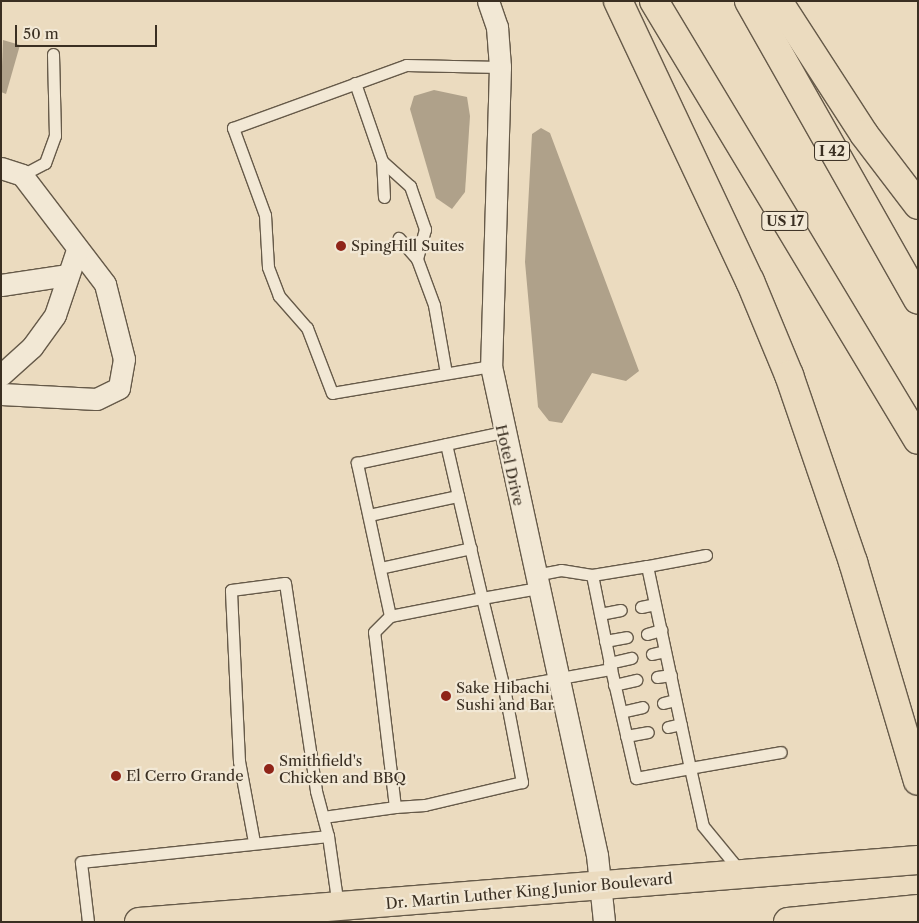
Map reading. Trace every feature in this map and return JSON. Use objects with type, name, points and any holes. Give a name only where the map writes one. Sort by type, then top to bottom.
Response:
[{"type":"main road","points":[[618,1],[738,255],[789,375],[853,562],[918,781]]},
{"type":"main road","name":"US 17","points":[[654,1],[918,440]]},
{"type":"main road","name":"I 42","points":[[749,1],[918,300]]},
{"type":"main road","points":[[778,1],[864,134],[918,205]]},
{"type":"main road","name":"Dr. Martin Luther King Junior Boulevard","points":[[140,922],[918,860]]},
{"type":"main road","points":[[788,922],[918,909]]},
{"type":"street","name":"Hotel Drive","points":[[488,1],[497,27],[500,67],[491,366],[503,432],[602,885],[604,922]]},
{"type":"street","points":[[1,168],[22,175],[76,250],[105,284],[124,359],[119,388],[96,399],[1,394]]},
{"type":"street","points":[[1,375],[32,347],[55,315],[66,275],[76,250]]},
{"type":"street","points":[[1,285],[66,275]]},
{"type":"lane","points":[[22,175],[45,163],[56,136],[53,54]]},
{"type":"lane","points":[[491,366],[332,393],[308,328],[279,296],[268,267],[265,215],[234,128],[406,65],[500,67]]},
{"type":"lane","points":[[355,84],[382,160],[384,197]]},
{"type":"lane","points":[[382,160],[410,186],[425,229],[417,259]]},
{"type":"lane","points":[[399,238],[417,259],[434,305],[446,373]]},
{"type":"lane","points":[[390,616],[357,463],[503,432]]},
{"type":"lane","points":[[323,817],[395,806],[425,805],[522,782],[504,688],[446,444]]},
{"type":"lane","points":[[369,515],[458,496]]},
{"type":"lane","points":[[380,568],[471,548]]},
{"type":"lane","points":[[395,806],[374,632],[390,616],[482,598],[536,581],[561,570],[592,575],[706,555]]},
{"type":"lane","points":[[647,566],[703,826],[742,874]]},
{"type":"lane","points":[[592,575],[614,685],[636,778],[781,752]]},
{"type":"lane","points":[[254,842],[239,761],[231,590],[285,584],[323,817],[328,836],[338,906]]},
{"type":"lane","points":[[641,607],[655,604]]},
{"type":"lane","points":[[600,614],[620,610]]},
{"type":"lane","points":[[647,634],[661,630]]},
{"type":"lane","points":[[605,641],[626,637]]},
{"type":"lane","points":[[652,654],[665,651]]},
{"type":"lane","points":[[504,688],[610,666],[632,658]]},
{"type":"lane","points":[[657,677],[671,675]]},
{"type":"lane","points":[[614,685],[636,680]]},
{"type":"lane","points":[[663,703],[675,700]]},
{"type":"lane","points":[[621,712],[642,707]]},
{"type":"lane","points":[[668,727],[681,724]]},
{"type":"lane","points":[[626,736],[648,732]]},
{"type":"lane","points":[[88,922],[81,862],[254,842],[328,836]]},
{"type":"shaded area","points":[[3,40],[20,45],[6,94],[1,92]]},
{"type":"shaded area","points":[[434,90],[467,97],[470,116],[465,192],[452,209],[436,198],[410,109],[414,96]]},
{"type":"shaded area","points":[[541,128],[550,133],[639,371],[626,381],[592,373],[562,423],[549,421],[538,407],[525,262],[532,134]]},
{"type":"place","name":"SpingHill Suites","points":[[341,246]]},
{"type":"place","name":"Sake Hibachi Sushi and Bar","points":[[446,696]]},
{"type":"place","name":"Smithfield's Chicken and BBQ","points":[[269,769]]},
{"type":"place","name":"El Cerro Grande","points":[[116,776]]}]
